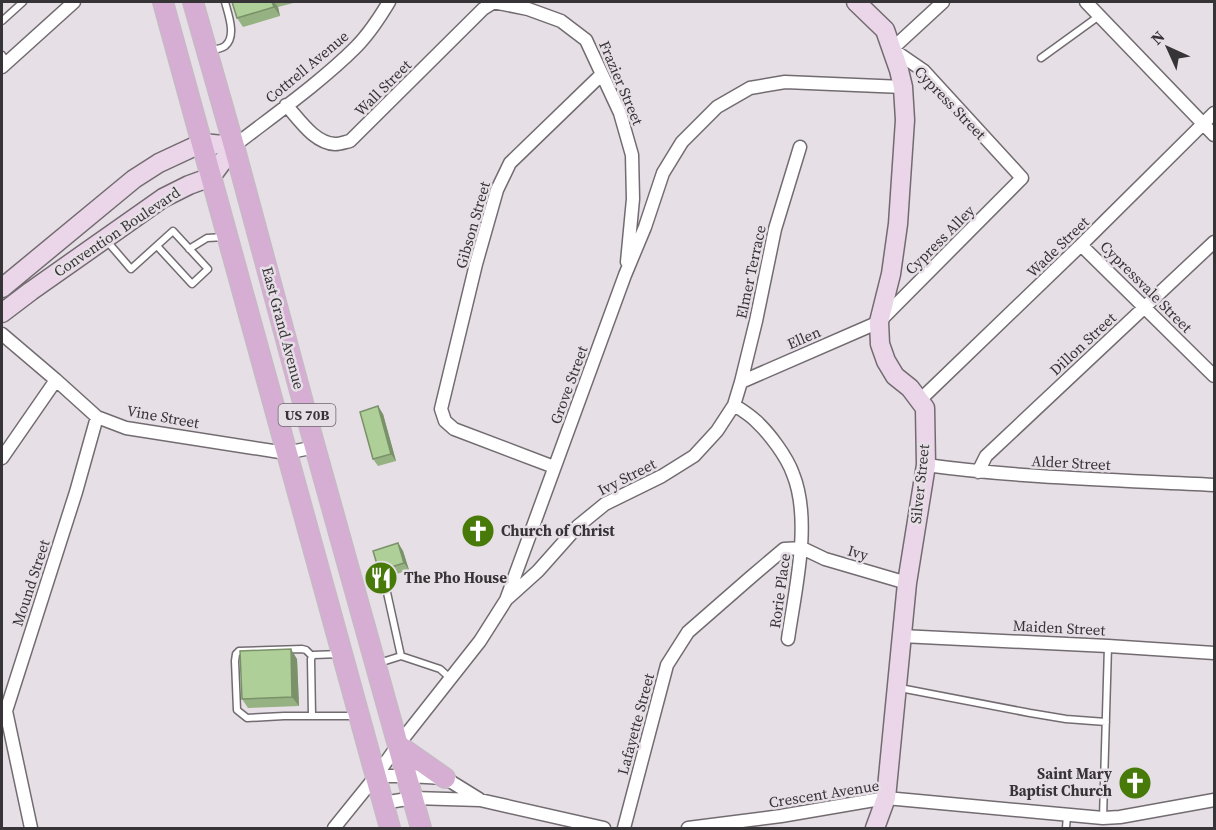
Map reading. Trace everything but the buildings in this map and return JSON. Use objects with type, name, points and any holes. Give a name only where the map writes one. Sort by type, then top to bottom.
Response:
[{"type":"main road","name":"East Grand Avenue","points":[[163,2],[390,828]]},
{"type":"main road","name":"East Grand Avenue","points":[[193,2],[421,828]]},
{"type":"main road","points":[[398,745],[445,778]]},
{"type":"street","points":[[3,61],[74,2]]},
{"type":"street","name":"Cottrell Avenue","points":[[234,146],[315,82],[357,45],[389,2]]},
{"type":"street","name":"Wall Street","points":[[286,105],[310,132],[321,140],[336,144],[350,141],[483,9],[494,2]]},
{"type":"street","name":"Frazier Street","points":[[494,2],[528,9],[561,21],[586,40],[620,113],[632,155],[633,199],[625,275]]},
{"type":"street","name":"Cypress Street","points":[[856,2],[885,30],[892,48],[924,72],[1022,178]]},
{"type":"street","points":[[920,400],[896,376],[886,361],[880,344],[879,322],[891,274],[898,224],[904,120],[903,87],[892,48],[943,2]]},
{"type":"street","points":[[1086,2],[1215,135]]},
{"type":"street","name":"Gibson Street","points":[[554,467],[454,429],[445,421],[441,409],[476,264],[497,190],[510,163],[601,75]]},
{"type":"street","name":"Grove Street","points":[[334,828],[480,641],[506,600],[625,275],[645,227],[663,172],[682,142],[717,107],[750,88],[785,82],[903,87]]},
{"type":"street","name":"Wade Street","points":[[920,400],[1082,245],[1215,113]]},
{"type":"street","points":[[202,143],[234,146]]},
{"type":"street","name":"Convention Boulevard","points":[[2,288],[134,179],[159,163],[202,143]]},
{"type":"street","points":[[211,177],[234,146]]},
{"type":"street","name":"Elmer Terrace","points":[[734,405],[775,229],[800,147]]},
{"type":"street","name":"Convention Boulevard","points":[[2,313],[163,198],[189,184],[211,177]]},
{"type":"street","name":"Cypress Alley","points":[[879,322],[1022,178]]},
{"type":"street","name":"Dillon Street","points":[[978,472],[986,456],[1215,242]]},
{"type":"street","name":"Cypressvale Street","points":[[1082,245],[1215,376]]},
{"type":"street","name":"Ellen","points":[[741,382],[879,322]]},
{"type":"street","name":"Vine Street","points":[[2,334],[97,417],[126,428],[286,453],[315,447]]},
{"type":"street","points":[[2,458],[56,380]]},
{"type":"street","name":"Silver Street","points":[[875,828],[885,798],[901,636],[926,465],[925,408],[920,400]]},
{"type":"street","name":"Rorie Place","points":[[734,405],[757,422],[778,447],[793,474],[800,501],[802,548],[788,639]]},
{"type":"street","name":"Ivy Street","points":[[506,600],[538,571],[578,526],[604,504],[662,476],[694,456],[717,431],[734,405]]},
{"type":"street","name":"Mound Street","points":[[31,828],[4,711],[76,492],[97,417]]},
{"type":"street","name":"Alder Street","points":[[926,465],[978,472],[1215,485]]},
{"type":"street","name":"Ivy","points":[[802,548],[825,559],[908,583]]},
{"type":"street","name":"Lafayette Street","points":[[624,828],[667,665],[688,632],[784,549],[802,548]]},
{"type":"street","name":"Maiden Street","points":[[901,636],[1215,653]]},
{"type":"street","points":[[376,776],[445,778],[480,800]]},
{"type":"street","points":[[383,803],[413,798],[480,800],[604,828]]},
{"type":"street","name":"Crescent Avenue","points":[[688,828],[780,816],[885,798],[1103,818],[1120,817],[1214,798]]},
{"type":"lane","points":[[2,21],[23,2]]},
{"type":"lane","points":[[207,52],[224,47],[228,41],[231,29],[225,2]]},
{"type":"lane","points":[[1041,58],[1100,16]]},
{"type":"lane","points":[[105,239],[131,269],[173,231],[193,256],[208,269],[192,284],[171,257],[157,246]]},
{"type":"lane","points":[[186,247],[207,238],[228,237]]},
{"type":"lane","points":[[386,588],[401,656]]},
{"type":"lane","points":[[1103,818],[1108,646]]},
{"type":"lane","points":[[312,657],[302,649],[239,651],[235,661],[237,710],[248,718],[360,716]]},
{"type":"lane","points":[[312,716],[310,659],[313,654],[342,653]]},
{"type":"lane","points":[[375,664],[401,656],[440,669],[450,678]]},
{"type":"lane","points":[[896,687],[1066,719],[1106,722]]},
{"type":"lane","points":[[1066,815],[1066,828]]},
{"type":"place","name":"Church of Christ","points":[[478,531]]},
{"type":"place","name":"The Pho House","points":[[381,578]]},
{"type":"place","name":"Saint Mary Baptist Church","points":[[1135,783]]}]
